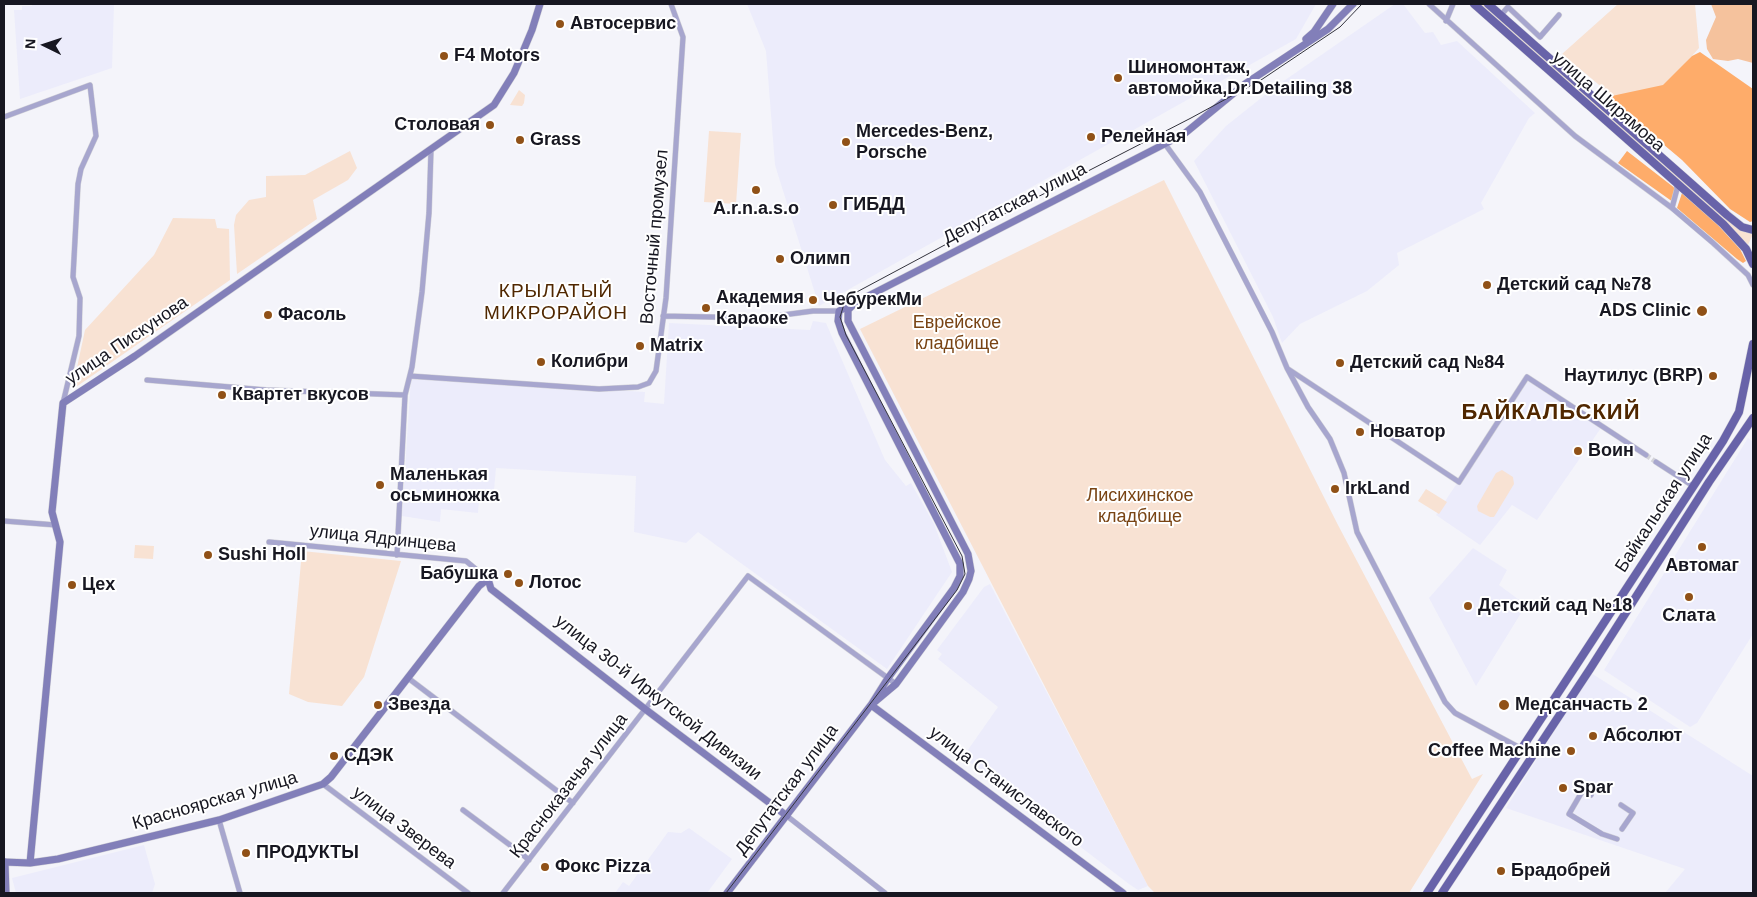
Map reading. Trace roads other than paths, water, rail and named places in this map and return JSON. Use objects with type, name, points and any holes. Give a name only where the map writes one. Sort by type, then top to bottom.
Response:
[{"type":"main road","name":"улица Пискунова","points":[[30,863],[60,542],[52,512],[63,403],[135,356],[494,105],[514,73],[532,30],[539,4]]},
{"type":"main road","points":[[1283,58],[1314,32],[1333,4]]},
{"type":"main road","points":[[1337,4],[1342,9],[1352,4]]},
{"type":"main road","name":"Депутатская улица","points":[[871,705],[896,684],[963,592],[969,579],[970,563],[968,554],[848,321],[848,310],[854,303],[1184,134],[1245,84],[1328,29],[1352,4]]},
{"type":"main road","name":"улица Ширямова","points":[[1474,4],[1723,224],[1746,249],[1753,264]]},
{"type":"main road","name":"улица Ширямова","points":[[1488,4],[1727,215],[1742,227],[1753,230]]},
{"type":"main road","points":[[839,311],[854,303]]},
{"type":"main road","name":"Депутатская улица","points":[[727,893],[871,705],[888,678],[954,588],[960,576],[960,564],[842,333],[838,319],[839,311]]},
{"type":"main road","name":"Байкальская улица","points":[[1427,893],[1737,417],[1744,394],[1753,344]]},
{"type":"main road","name":"Байкальская улица","points":[[1442,893],[1753,418]]},
{"type":"main road","name":"Красноярская улица","points":[[4,862],[30,863],[58,859],[219,820],[323,784],[336,771],[479,586],[488,579]]},
{"type":"main road","name":"улица 30-й Иркутской Дивизии","points":[[488,579],[491,589],[645,709],[787,816]]},
{"type":"main road","name":"улица Станиславского","points":[[871,705],[1123,893]]},
{"type":"main road","points":[[4,862],[6,893]]},
{"type":"street","name":"Восточный промузел","points":[[410,376],[599,389],[638,387],[649,383],[656,371],[663,316],[684,38],[670,4]]},
{"type":"street","points":[[1428,4],[1575,136],[1672,208],[1742,269],[1750,277],[1753,285]]},
{"type":"street","points":[[1438,13],[1439,4]]},
{"type":"street","points":[[1446,21],[1453,4]]},
{"type":"street","points":[[1501,15],[1508,7],[1540,37],[1558,15]]},
{"type":"street","points":[[4,117],[90,85],[96,136],[84,163],[78,184],[73,277],[80,298],[79,336],[63,403]]},
{"type":"street","points":[[1165,144],[1200,192],[1272,332],[1287,368],[1308,407],[1330,439],[1344,474],[1357,532],[1445,702],[1455,714],[1522,749]]},
{"type":"street","points":[[396,555],[405,395],[410,376],[422,292],[429,214],[431,150]]},
{"type":"street","points":[[1672,208],[1677,190],[1676,181]]},
{"type":"street","points":[[663,316],[760,318],[813,311],[839,311]]},
{"type":"street","points":[[1287,368],[1459,482],[1527,377],[1646,455]]},
{"type":"street","points":[[147,380],[266,390],[405,395]]},
{"type":"street","points":[[1656,462],[1693,486]]},
{"type":"street","points":[[4,521],[56,525]]},
{"type":"street","name":"улица Ядринцева","points":[[269,542],[466,561],[488,579]]},
{"type":"street","name":"Красноказачья улица","points":[[504,893],[748,576],[888,678]]},
{"type":"street","points":[[408,678],[573,803]]},
{"type":"street","points":[[888,678],[896,684]]},
{"type":"street","name":"улица Зверева","points":[[323,784],[468,893]]},
{"type":"street","points":[[1591,795],[1583,790],[1570,814],[1602,834],[1617,840]]},
{"type":"street","points":[[1621,805],[1633,813],[1622,830]]},
{"type":"street","points":[[463,810],[514,848]]},
{"type":"street","name":"улица 30-й Иркутской Дивизии","points":[[787,816],[885,893]]},
{"type":"street","points":[[219,820],[240,893]]},
{"type":"street","points":[[523,855],[529,860]]},
{"type":"tunnel","points":[[1646,455],[1656,462]]},
{"type":"tram line","points":[[726,893],[957,590],[965,574],[962,556],[846,335],[840,317],[845,301],[853,294],[954,240],[1261,80],[1340,27],[1362,4]]},
{"type":"place","name":"Автосервис","points":[[560,24]]},
{"type":"place","name":"F4 Motors","points":[[444,56]]},
{"type":"place","name":"Шиномонтаж, автомойка,Dr.Detailing 38","points":[[1118,78]]},
{"type":"place","name":"Столовая","points":[[490,125]]},
{"type":"place","name":"Релейная","points":[[1091,137]]},
{"type":"place","name":"Grass","points":[[520,140]]},
{"type":"place","name":"Mercedes-Benz, Porsche","points":[[846,142]]},
{"type":"place","name":"A.r.n.a.s.o","points":[[756,190]]},
{"type":"place","name":"ГИБДД","points":[[833,205]]},
{"type":"place","name":"Олимп","points":[[780,259]]},
{"type":"place","name":"Детский сад №78","points":[[1487,285]]},
{"type":"place","name":"ЧебурекМи","points":[[813,300]]},
{"type":"place","name":"Академия Караоке","points":[[706,308]]},
{"type":"place","name":"ADS Clinic","points":[[1702,311]]},
{"type":"place","name":"Фасоль","points":[[268,315]]},
{"type":"place","name":"Matrix","points":[[640,346]]},
{"type":"place","name":"Колибри","points":[[541,362]]},
{"type":"place","name":"Детский сад №84","points":[[1340,363]]},
{"type":"place","name":"Наутилус (BRP)","points":[[1713,376]]},
{"type":"place","name":"Квартет вкусов","points":[[222,395]]},
{"type":"place","name":"Новатор","points":[[1360,432]]},
{"type":"place","name":"Воин","points":[[1578,451]]},
{"type":"place","name":"Маленькая осьминожка","points":[[380,485]]},
{"type":"place","name":"IrkLand","points":[[1335,489]]},
{"type":"place","name":"Автомаг","points":[[1702,547]]},
{"type":"place","name":"Sushi Holl","points":[[208,555]]},
{"type":"place","name":"Бабушка","points":[[508,574]]},
{"type":"place","name":"Лотос","points":[[519,583]]},
{"type":"place","name":"Цех","points":[[72,585]]},
{"type":"place","name":"Слата","points":[[1689,597]]},
{"type":"place","name":"Детский сад №18","points":[[1468,606]]},
{"type":"place","name":"Звезда","points":[[378,705]]},
{"type":"place","name":"Медсанчасть 2","points":[[1504,705]]},
{"type":"place","name":"Абсолют","points":[[1593,736]]},
{"type":"place","name":"Coffee Machine","points":[[1571,751]]},
{"type":"place","name":"СДЭК","points":[[334,756]]},
{"type":"place","name":"Spar","points":[[1563,788]]},
{"type":"place","name":"ПРОДУКТЫ","points":[[246,853]]},
{"type":"place","name":"Фокс Pizza","points":[[545,867]]},
{"type":"place","name":"Брадобрей","points":[[1501,871]]},
{"type":"district","name":"КРЫЛАТЫЙ МИКРОРАЙОН","points":[[556,303]]},
{"type":"district","name":"БАЙКАЛЬСКИЙ","points":[[1551,413]]},
{"type":"park label","name":"Еврейское кладбище","points":[[957,333]]},
{"type":"park label","name":"Лисихинское кладбище","points":[[1140,506]]}]
